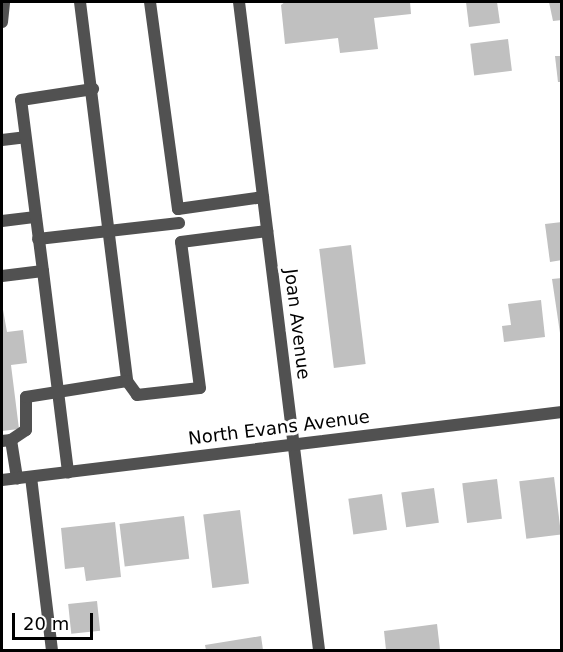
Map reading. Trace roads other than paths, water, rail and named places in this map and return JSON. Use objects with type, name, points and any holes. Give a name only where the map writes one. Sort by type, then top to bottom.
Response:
[{"type":"street","points":[[2,22],[4,2]]},
{"type":"street","points":[[80,2],[93,89],[127,381],[137,395],[200,388],[150,2]]},
{"type":"street","name":"Joan Avenue","points":[[239,2],[319,651]]},
{"type":"street","points":[[68,472],[21,100],[93,89]]},
{"type":"street","points":[[2,140],[25,136]]},
{"type":"street","points":[[178,208],[263,197]]},
{"type":"street","points":[[2,220],[36,217]]},
{"type":"street","points":[[38,239],[179,223]]},
{"type":"street","points":[[182,242],[267,231]]},
{"type":"street","points":[[2,276],[43,271]]},
{"type":"street","points":[[17,478],[6,440],[26,430],[26,397],[127,381]]},
{"type":"street","name":"North Evans Avenue","points":[[2,480],[561,412]]},
{"type":"street","points":[[31,477],[52,651]]}]
